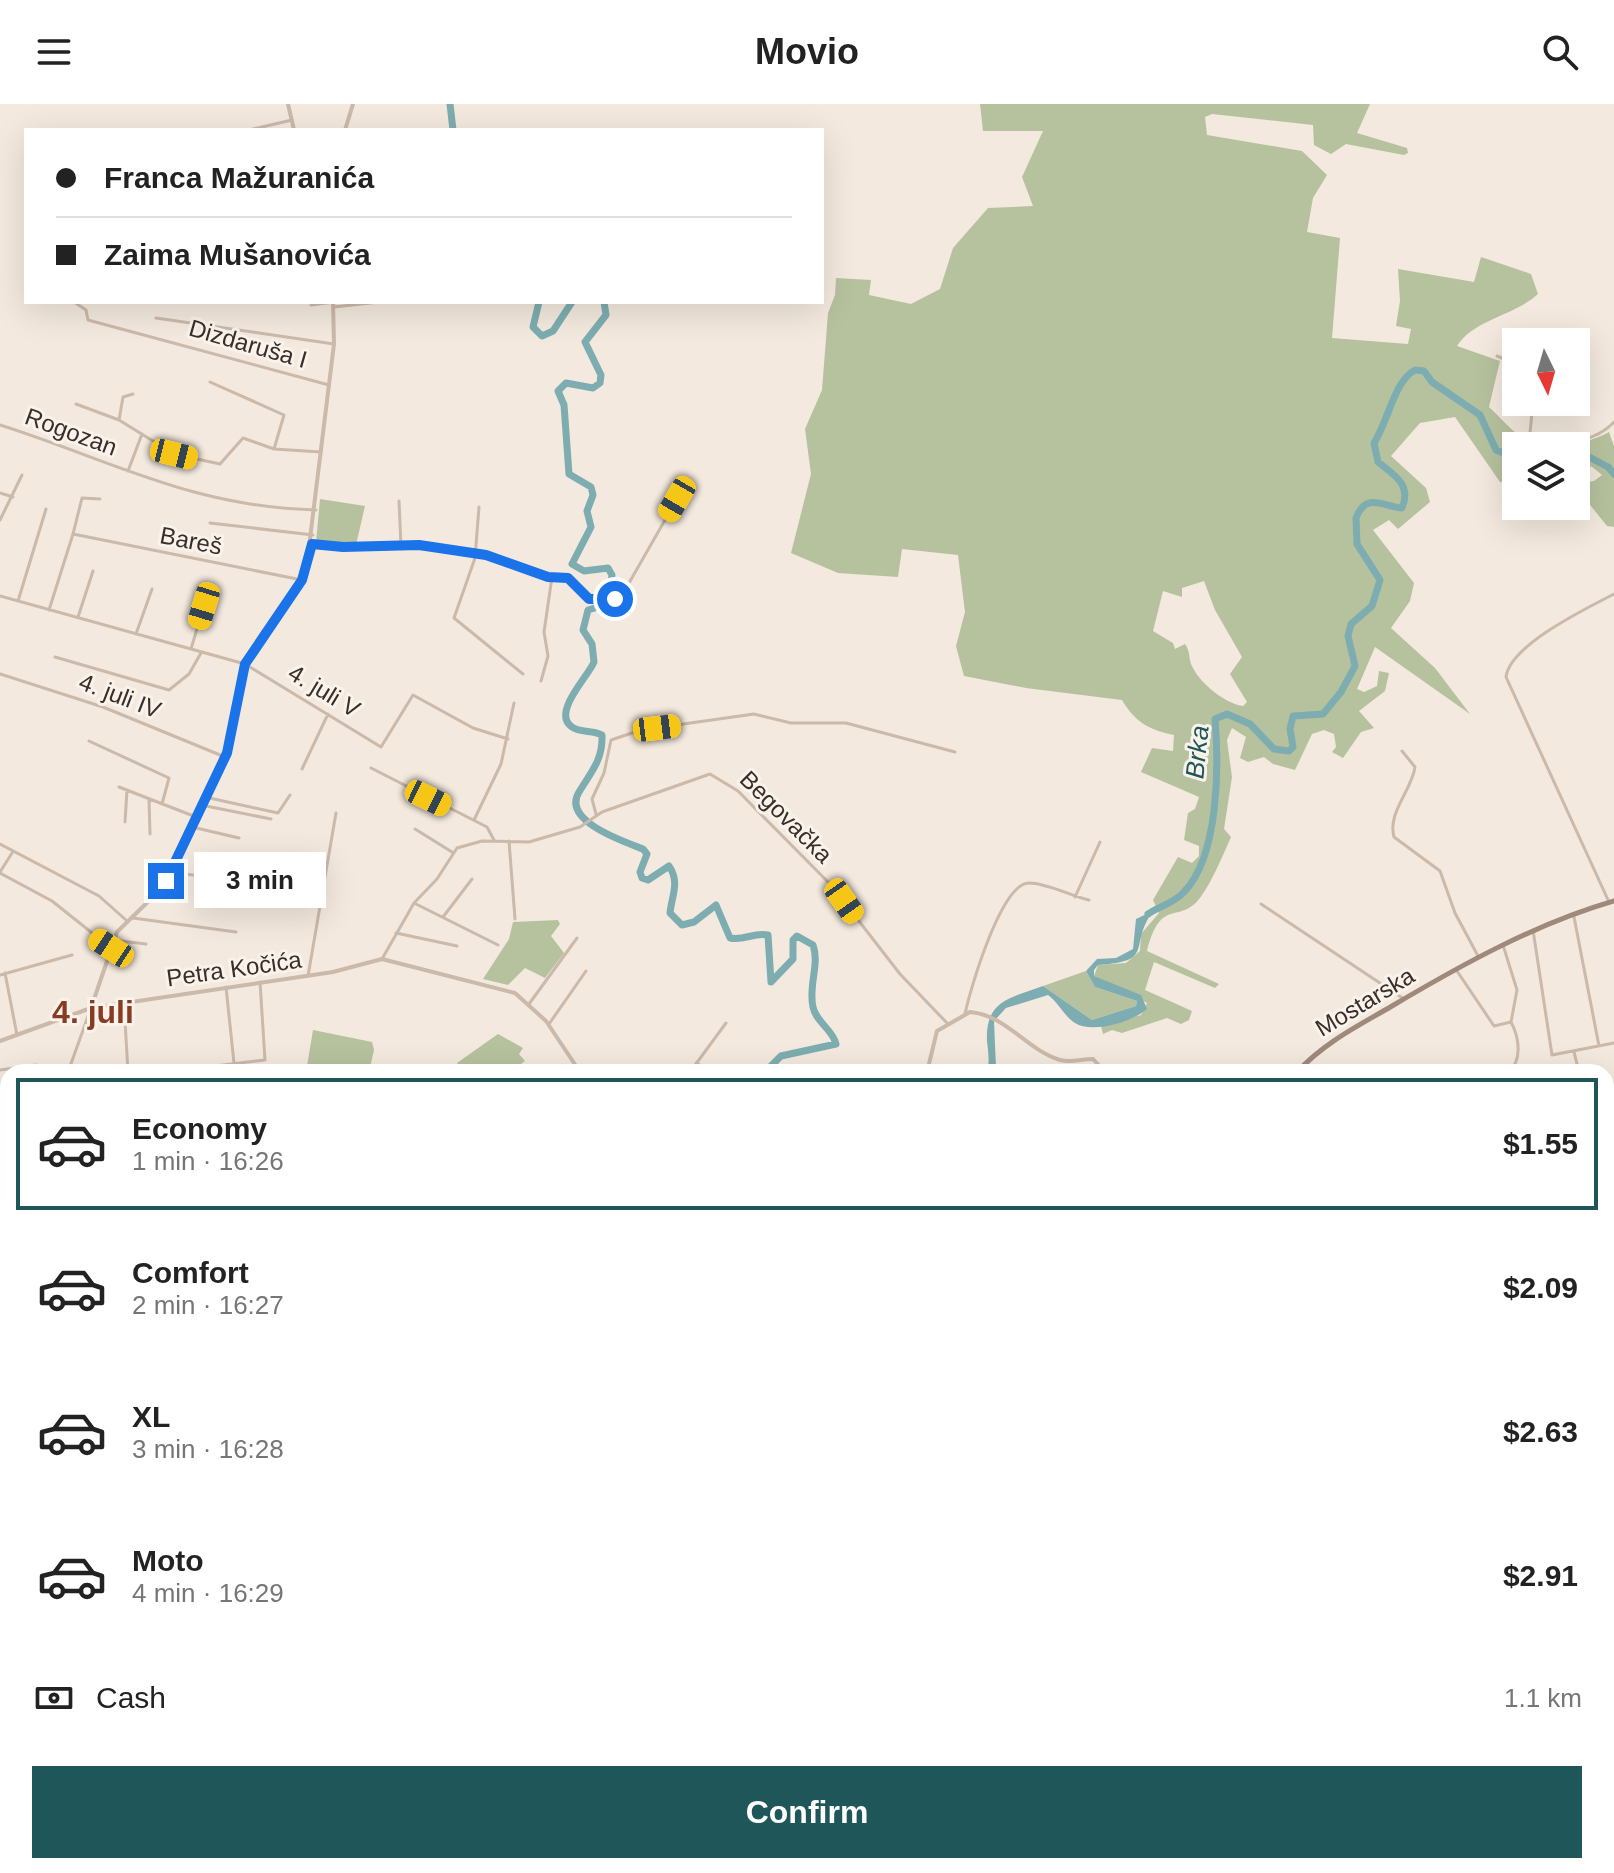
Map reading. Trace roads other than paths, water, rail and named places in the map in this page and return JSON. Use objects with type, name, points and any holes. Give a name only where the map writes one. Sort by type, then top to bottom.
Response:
[{"type":"main road","name":"Mostarska","points":[[1306,1063],[1336,1037],[1478,956],[1533,930],[1612,902]]},
{"type":"street","points":[[288,104],[294,128]]},
{"type":"street","points":[[346,128],[353,104]]},
{"type":"street","points":[[258,128],[293,120]]},
{"type":"street","name":"Dizdaruša I","points":[[77,304],[86,310],[88,320],[329,385]]},
{"type":"street","points":[[71,1064],[113,940],[128,919],[152,900],[171,872],[225,757],[234,730],[245,664],[302,580],[312,544],[334,344],[334,304],[311,305]]},
{"type":"street","points":[[156,318],[334,344]]},
{"type":"street","points":[[1497,356],[1502,358]]},
{"type":"street","points":[[210,382],[284,415],[274,449]]},
{"type":"street","name":"Rogozan","points":[[119,420],[123,397],[133,394]]},
{"type":"street","name":"Rogozan","points":[[76,404],[119,420],[174,454],[220,464],[243,438],[274,449],[323,452]]},
{"type":"street","points":[[1532,416],[1530,433],[1534,443],[1559,445],[1597,436],[1614,422]]},
{"type":"street","name":"Rogozan","points":[[0,425],[185,492],[222,501],[316,510]]},
{"type":"street","points":[[128,471],[142,434]]},
{"type":"street","points":[[0,520],[22,475]]},
{"type":"street","points":[[0,493],[13,497]]},
{"type":"street","points":[[49,610],[82,498],[100,499]]},
{"type":"street","points":[[312,544],[343,547],[419,545],[473,553],[575,582],[589,599],[615,599],[626,594],[629,583],[677,499]]},
{"type":"street","points":[[399,501],[401,546]]},
{"type":"street","points":[[479,507],[473,553],[454,618],[523,674]]},
{"type":"street","points":[[18,601],[46,509]]},
{"type":"street","name":"Bareš","points":[[210,523],[313,535]]},
{"type":"street","name":"Bareš","points":[[73,534],[302,580]]},
{"type":"street","points":[[78,618],[93,571]]},
{"type":"street","points":[[541,681],[548,656],[544,632],[552,577]]},
{"type":"street","points":[[136,634],[152,589]]},
{"type":"street","points":[[1612,902],[1506,677],[1511,661],[1562,621],[1614,594]]},
{"type":"street","name":"Bareš","points":[[191,649],[207,595]]},
{"type":"street","points":[[0,596],[245,664]]},
{"type":"street","points":[[55,657],[169,690],[189,674],[201,652]]},
{"type":"street","name":"4. juli V","points":[[245,664],[384,747],[413,695],[473,728],[508,739]]},
{"type":"street","name":"4. juli IV","points":[[0,674],[103,707],[225,757]]},
{"type":"street","points":[[474,820],[501,764],[514,703]]},
{"type":"street","points":[[302,769],[328,714]]},
{"type":"street","points":[[575,1064],[549,1024],[529,1004],[495,985],[382,959],[414,903],[442,872],[452,852],[474,842],[534,841],[583,826],[594,816],[592,799],[604,773],[611,740],[641,730],[754,714],[791,723],[846,723],[955,752]]},
{"type":"street","points":[[89,741],[169,778],[162,804]]},
{"type":"street","points":[[1402,751],[1415,767],[1414,778],[1395,818],[1394,837],[1440,871],[1455,913],[1478,956]]},
{"type":"street","points":[[371,768],[490,829],[494,840]]},
{"type":"street","name":"Begovačka","points":[[594,816],[701,774],[717,776],[738,791],[831,885],[906,981],[947,1023]]},
{"type":"street","points":[[119,787],[196,817]]},
{"type":"street","points":[[125,822],[127,790]]},
{"type":"street","points":[[205,797],[278,813],[290,795]]},
{"type":"street","points":[[149,799],[150,834]]},
{"type":"street","points":[[201,805],[271,819]]},
{"type":"street","points":[[308,976],[336,813]]},
{"type":"street","points":[[192,827],[239,838]]},
{"type":"street","points":[[415,829],[452,852]]},
{"type":"street","points":[[509,841],[515,919]]},
{"type":"street","points":[[1075,897],[1100,842]]},
{"type":"street","points":[[0,844],[12,853],[87,888],[128,919],[236,932]]},
{"type":"street","points":[[12,853],[0,873],[52,901],[111,948]]},
{"type":"street","points":[[171,872],[257,884],[261,860]]},
{"type":"street","points":[[443,917],[472,879]]},
{"type":"street","points":[[965,1014],[993,927],[1017,888],[1031,883],[1089,900]]},
{"type":"street","points":[[414,903],[498,945]]},
{"type":"street","points":[[1261,904],[1404,999]]},
{"type":"street","points":[[1573,915],[1599,1046]]},
{"type":"street","points":[[1533,930],[1552,1053],[1556,1057],[1614,1043]]},
{"type":"street","points":[[396,933],[457,946]]},
{"type":"street","points":[[529,1004],[577,938]]},
{"type":"street","points":[[113,940],[146,944]]},
{"type":"street","points":[[1503,944],[1517,990],[1511,1022],[1518,1057],[1513,1064]]},
{"type":"street","points":[[0,975],[72,955]]},
{"type":"street","name":"Petra Kočića","points":[[0,1041],[91,1008],[308,976],[382,959]]},
{"type":"street","points":[[1455,969],[1494,1026],[1511,1022]]},
{"type":"street","points":[[549,1024],[586,971]]},
{"type":"street","points":[[5,973],[17,1035]]},
{"type":"street","points":[[238,1064],[265,1058],[260,982]]},
{"type":"street","points":[[226,987],[234,1064]]},
{"type":"street","points":[[124,1003],[128,1064]]},
{"type":"street","points":[[929,1064],[934,1036],[947,1023],[965,1014],[984,1015],[1055,1058],[1066,1061],[1093,1059],[1097,1064]]},
{"type":"street","points":[[696,1063],[726,1023]]},
{"type":"street","points":[[1574,1052],[1577,1064]]},
{"type":"water","points":[[1153,911],[1134,956],[1116,963],[1098,965],[1094,976],[1141,995],[1147,1009],[1122,1022],[1091,1027],[1075,1023],[1048,995],[1006,1008],[994,1021],[996,1064],[988,1064],[990,1017],[995,1009],[1011,998],[1043,986],[1092,1020],[1136,1006],[1137,1001],[1095,987],[1086,971],[1097,959],[1116,958],[1133,949],[1136,919]]},
{"type":"waterway","points":[[450,104],[453,128]]},
{"type":"waterway","points":[[539,304],[533,327],[542,336],[553,331],[571,304]]},
{"type":"waterway","points":[[604,304],[606,315],[585,342],[601,375],[600,383],[593,388],[566,383],[558,391],[564,405],[569,474],[591,487],[593,495],[587,511],[591,527],[572,564],[584,571],[608,568],[612,575],[608,604],[588,610],[583,630],[592,644],[594,662],[568,704],[566,713],[572,727],[602,735],[598,759],[576,802],[579,812],[598,829],[643,849],[647,854],[640,872],[642,878],[648,880],[669,866],[675,883],[670,913],[682,925],[694,922],[716,905],[730,938],[768,935],[771,982],[793,959],[793,940],[797,936],[813,945],[813,1007],[836,1044],[781,1056],[773,1064]]},
{"type":"waterway","name":"Brka","points":[[1148,914],[1184,892],[1196,876],[1204,856],[1214,810],[1217,761],[1215,719],[1227,714],[1250,724],[1274,749],[1289,751],[1293,747],[1290,729],[1293,716],[1323,714],[1341,692],[1355,666],[1348,636],[1351,624],[1372,606],[1380,580],[1357,544],[1356,518],[1360,510],[1370,503],[1402,508],[1403,486],[1378,462],[1374,443],[1396,392],[1408,375],[1415,370],[1424,371],[1432,382],[1480,415],[1496,450],[1502,452]]},
{"type":"waterway","name":"Brka","points":[[1590,457],[1614,474]]},
{"type":"district","name":"4. juli","points":[[93,1012]]}]
